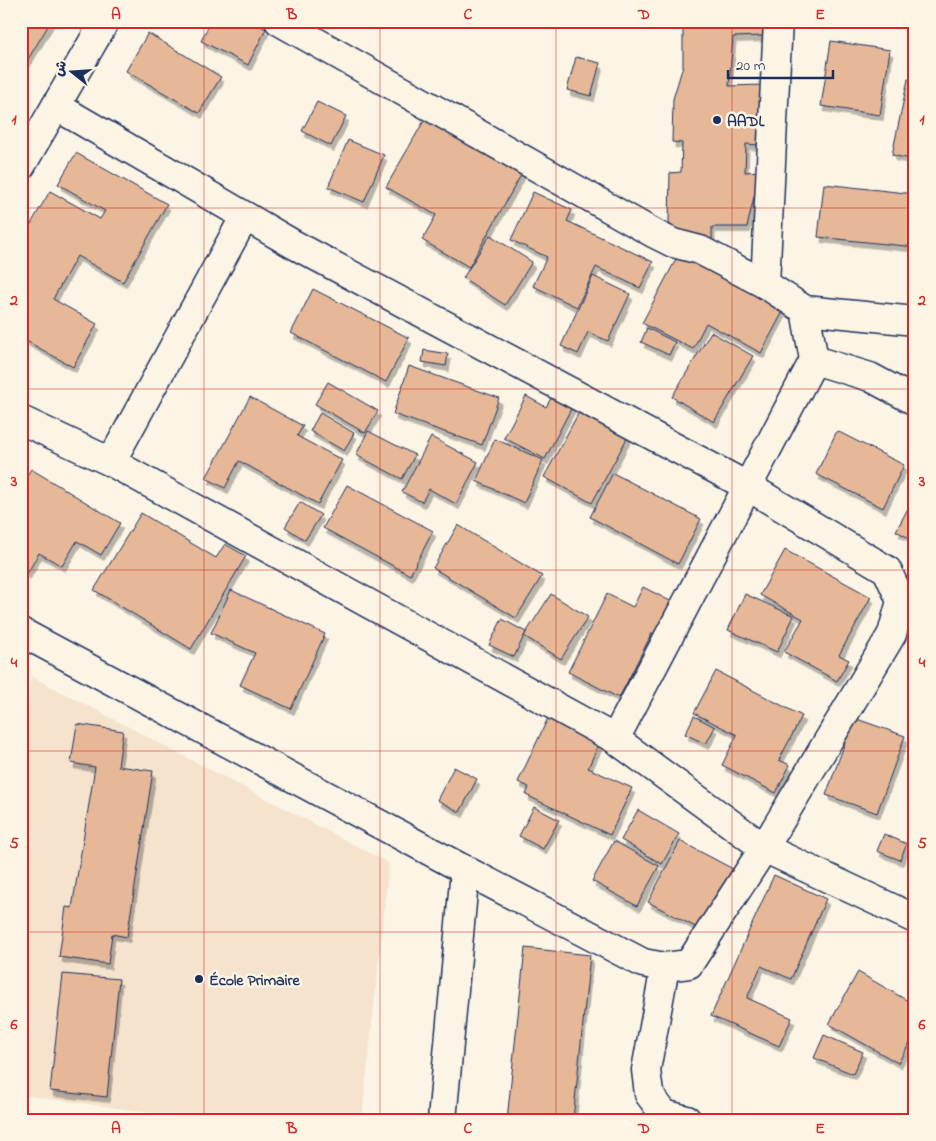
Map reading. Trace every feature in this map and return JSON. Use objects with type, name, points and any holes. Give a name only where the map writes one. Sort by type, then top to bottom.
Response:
[{"type":"street","points":[[21,166],[106,21]]},
{"type":"street","points":[[279,21],[655,234],[673,243],[700,250],[765,284],[805,310],[915,321]]},
{"type":"street","points":[[765,284],[778,21]]},
{"type":"street","points":[[21,632],[465,870],[643,963],[665,967],[689,964],[764,848],[892,634],[901,601],[887,570],[747,486],[293,244],[56,106]]},
{"type":"street","points":[[111,462],[245,216]]},
{"type":"street","points":[[615,739],[814,360],[805,310]]},
{"type":"street","points":[[814,360],[870,376],[915,401]]},
{"type":"street","points":[[21,420],[111,462],[615,739],[764,848],[915,919]]},
{"type":"street","points":[[442,1120],[465,870]]},
{"type":"street","points":[[665,967],[646,1070],[649,1094],[664,1114],[687,1120]]},
{"type":"shaded area","name":"École Primaire","points":[[31,676],[389,863],[362,1120],[206,1120],[21,1095],[21,788]]},
{"type":"building","points":[[21,21],[51,21],[21,71]]},
{"type":"building","points":[[211,21],[251,21],[266,29],[248,65],[201,41]]},
{"type":"building","name":"AADL","points":[[683,21],[765,21],[764,36],[733,37],[729,86],[764,85],[759,145],[746,144],[745,172],[760,171],[747,227],[712,227],[712,243],[677,241],[669,222],[670,173],[681,172],[682,143],[672,142],[673,99],[683,66]]},
{"type":"building","points":[[148,33],[221,77],[199,113],[126,71]]},
{"type":"building","points":[[831,41],[890,50],[880,115],[821,106]]},
{"type":"building","points":[[576,57],[600,63],[591,96],[567,90]]},
{"type":"building","points":[[908,79],[915,80],[915,160],[892,155]]},
{"type":"building","points":[[317,102],[346,116],[331,146],[302,131]]},
{"type":"building","points":[[429,112],[525,168],[469,267],[422,240],[436,215],[386,187]]},
{"type":"building","points":[[348,140],[384,155],[364,202],[328,187]]},
{"type":"building","points":[[76,153],[167,204],[123,282],[77,256],[53,299],[97,324],[73,367],[21,338],[21,241],[50,191],[100,219],[105,211],[58,184]]},
{"type":"building","points":[[824,184],[915,194],[915,247],[818,237]]},
{"type":"building","points":[[533,192],[572,210],[567,221],[653,262],[640,288],[596,267],[577,307],[533,286],[547,257],[511,240]]},
{"type":"building","points":[[490,235],[532,262],[505,305],[463,278]]},
{"type":"building","points":[[682,248],[787,304],[761,353],[706,323],[693,349],[642,323]]},
{"type":"building","points":[[593,276],[630,294],[608,341],[588,332],[578,354],[561,346]]},
{"type":"building","points":[[313,289],[409,338],[386,382],[291,333]]},
{"type":"building","points":[[647,328],[675,342],[669,355],[641,342]]},
{"type":"building","points":[[711,332],[753,356],[714,422],[672,397]]},
{"type":"building","points":[[424,350],[448,354],[446,366],[422,362]]},
{"type":"building","points":[[409,366],[499,398],[482,445],[393,414]]},
{"type":"building","points":[[328,382],[378,411],[365,433],[315,404]]},
{"type":"building","points":[[555,391],[575,401],[545,459],[504,438],[526,396],[546,407]]},
{"type":"building","points":[[250,397],[303,426],[297,436],[342,460],[318,504],[239,461],[225,488],[206,478]]},
{"type":"building","points":[[585,401],[633,427],[592,503],[544,477]]},
{"type":"building","points":[[320,413],[354,433],[344,451],[310,431]]},
{"type":"building","points":[[368,431],[415,455],[402,479],[356,455]]},
{"type":"building","points":[[837,431],[904,465],[883,508],[816,474]]},
{"type":"building","points":[[431,437],[478,462],[456,504],[429,489],[422,502],[402,492]]},
{"type":"building","points":[[495,439],[543,460],[524,503],[476,481]]},
{"type":"building","points":[[31,469],[120,523],[101,555],[77,541],[62,566],[39,553],[27,574],[21,571],[21,485]]},
{"type":"building","points":[[613,473],[701,519],[678,564],[590,517]]},
{"type":"building","points":[[347,485],[433,531],[410,575],[323,528]]},
{"type":"building","points":[[915,495],[915,541],[896,531]]},
{"type":"building","points":[[300,502],[321,515],[305,540],[285,527]]},
{"type":"building","points":[[141,513],[216,558],[225,544],[246,556],[191,649],[94,590]]},
{"type":"building","points":[[458,525],[542,576],[516,618],[433,568]]},
{"type":"building","points":[[785,550],[871,597],[839,655],[849,660],[837,681],[784,652],[803,619],[760,595]]},
{"type":"building","points":[[643,587],[672,602],[655,635],[652,633],[619,698],[568,672],[607,594],[633,607]]},
{"type":"building","points":[[231,590],[325,634],[291,709],[240,685],[255,653],[211,633]]},
{"type":"building","points":[[551,594],[588,617],[561,659],[524,636]]},
{"type":"building","points":[[745,594],[794,616],[777,652],[728,630]]},
{"type":"building","points":[[502,619],[526,632],[514,657],[489,645]]},
{"type":"building","points":[[716,671],[802,716],[779,760],[790,765],[776,793],[722,765],[737,735],[694,713]]},
{"type":"building","points":[[694,716],[715,727],[706,744],[685,734]]},
{"type":"building","points":[[548,718],[600,742],[588,768],[632,788],[610,835],[526,795],[529,787],[518,782]]},
{"type":"building","points":[[854,718],[905,736],[877,813],[826,795]]},
{"type":"building","points":[[77,724],[123,731],[118,766],[153,771],[127,937],[112,934],[108,964],[59,957],[66,907],[72,908],[95,767],[71,763]]},
{"type":"building","points":[[454,767],[477,779],[460,812],[437,800]]},
{"type":"building","points":[[534,807],[559,820],[543,849],[519,836]]},
{"type":"building","points":[[638,810],[679,834],[662,864],[621,840]]},
{"type":"building","points":[[884,834],[907,844],[900,860],[877,851]]},
{"type":"building","points":[[614,841],[659,866],[637,906],[592,881]]},
{"type":"building","points":[[680,841],[735,870],[703,931],[648,902]]},
{"type":"building","points":[[774,875],[826,899],[791,979],[761,966],[747,998],[792,1018],[779,1046],[711,1016]]},
{"type":"building","points":[[525,948],[590,955],[573,1120],[507,1120]]},
{"type":"building","points":[[858,972],[915,1005],[915,1034],[898,1063],[829,1024]]},
{"type":"building","points":[[63,974],[119,979],[107,1097],[50,1091]]},
{"type":"building","points":[[824,1035],[863,1052],[853,1074],[814,1058]]},
{"type":"place","name":"AADL","points":[[717,120]]},
{"type":"place","name":"École Primaire","points":[[199,979]]}]
